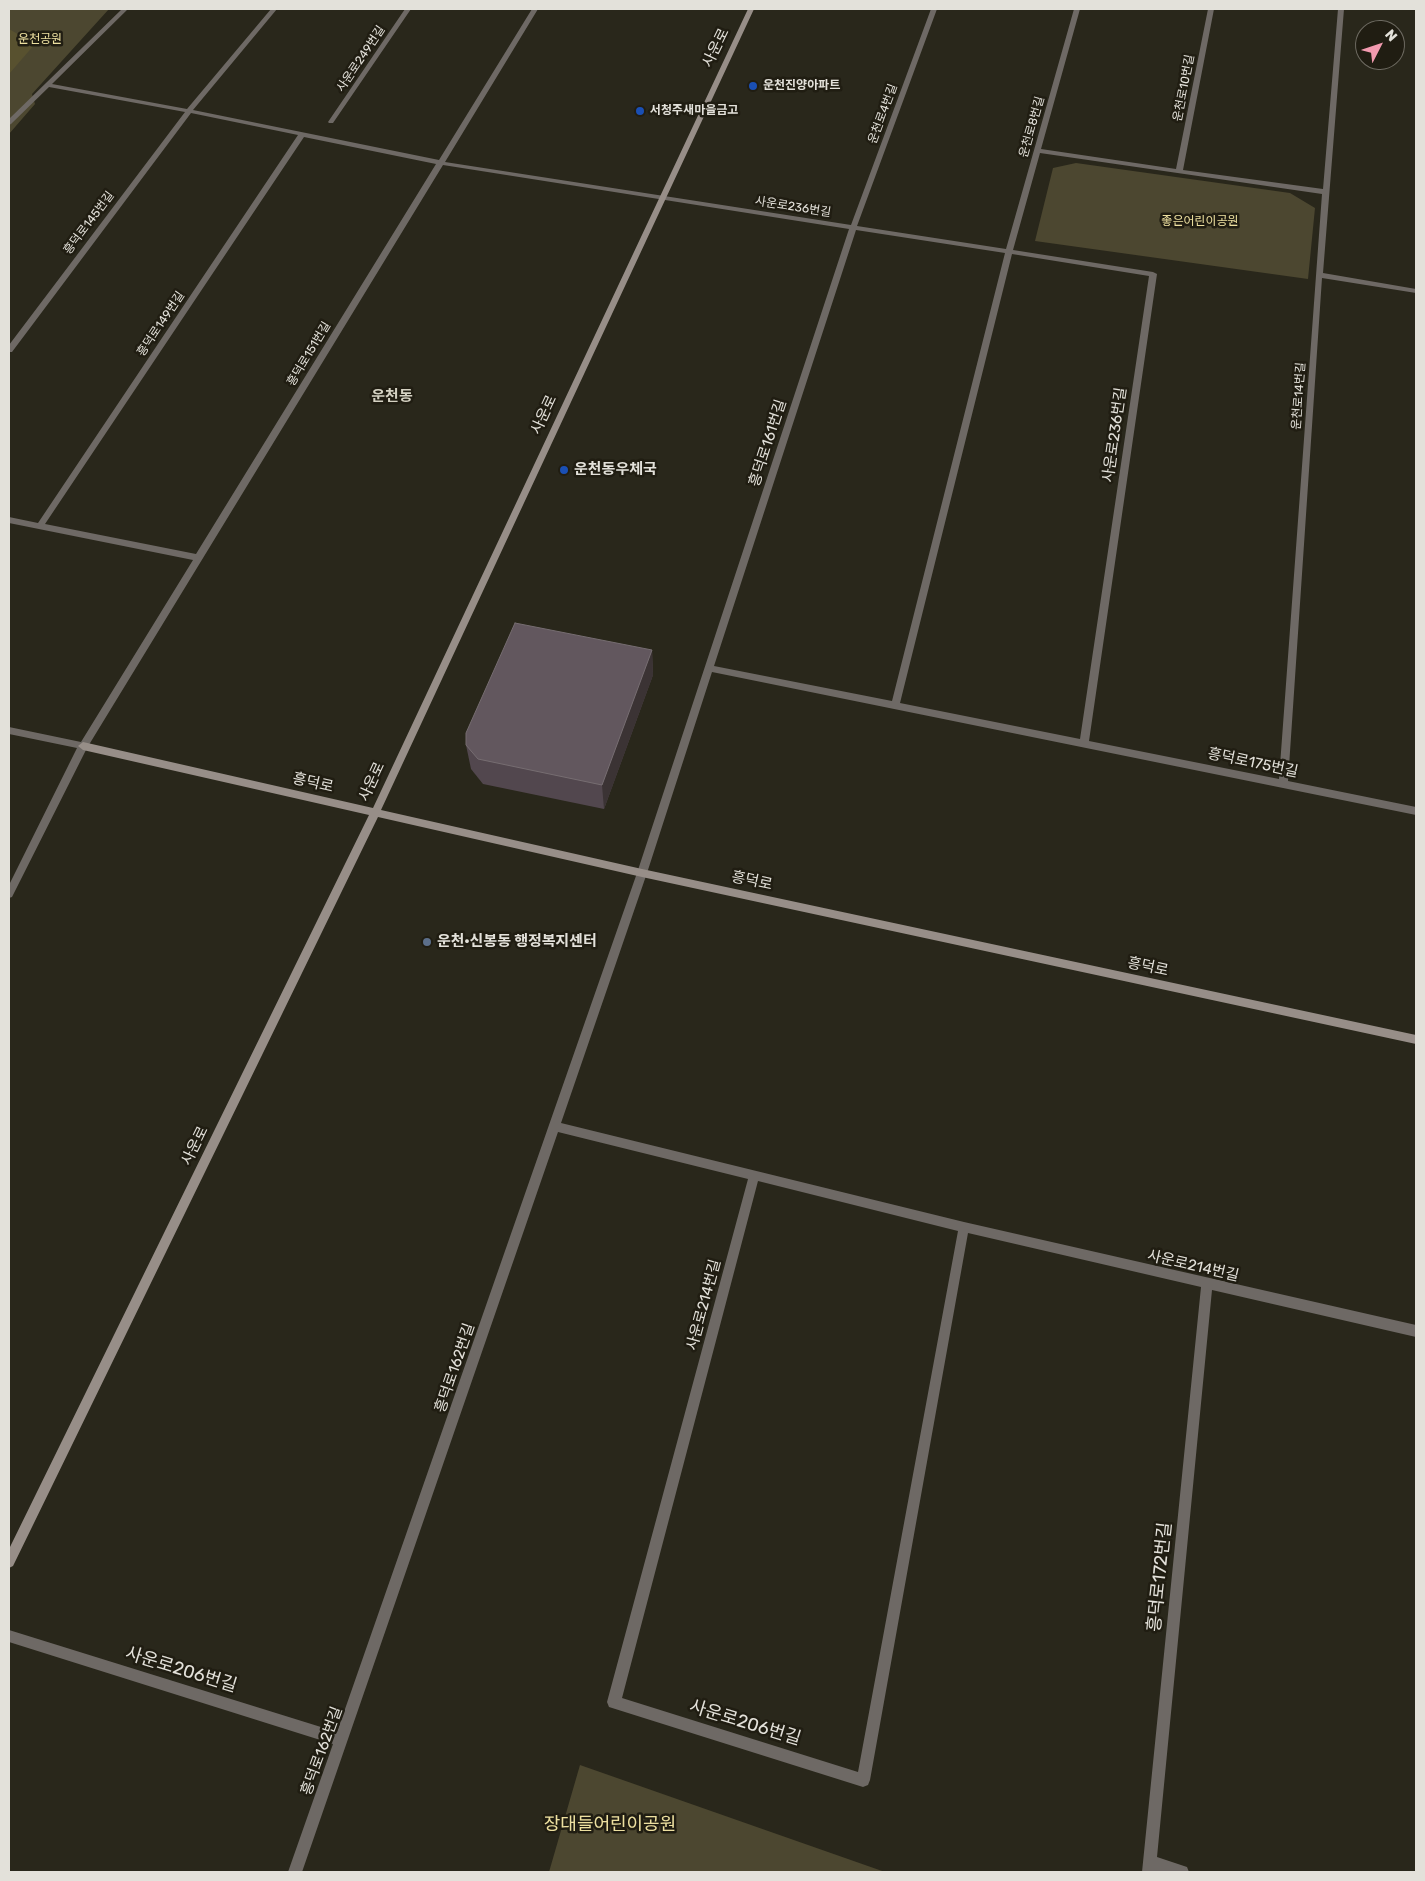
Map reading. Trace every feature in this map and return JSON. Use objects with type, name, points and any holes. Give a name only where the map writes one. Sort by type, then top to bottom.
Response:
[{"type":"street","points":[[9,123],[125,9]]},
{"type":"street","points":[[189,111],[274,9]]},
{"type":"street","name":"사운로249번길","points":[[331,122],[408,9]]},
{"type":"street","name":"흥덕로151번길","points":[[83,746],[535,9]]},
{"type":"street","name":"사운로","points":[[9,1562],[375,813],[751,9]]},
{"type":"street","name":"운천로4번길","points":[[853,228],[934,9]]},
{"type":"street","name":"운천로8번길","points":[[1010,252],[1077,9]]},
{"type":"street","name":"운천로10번길","points":[[1179,171],[1211,9]]},
{"type":"street","name":"운천로14번길","points":[[1283,784],[1318,275],[1341,9]]},
{"type":"street","points":[[46,85],[189,111],[441,163]]},
{"type":"street","name":"흥덕로145번길","points":[[9,350],[189,111]]},
{"type":"street","name":"흥덕로149번길","points":[[40,526],[302,134]]},
{"type":"street","points":[[1038,151],[1326,192]]},
{"type":"street","name":"사운로236번길","points":[[441,163],[1152,274],[1084,744]]},
{"type":"street","name":"흥덕로161번길","points":[[642,873],[853,228]]},
{"type":"street","points":[[895,706],[1010,252]]},
{"type":"street","points":[[1318,275],[1416,291]]},
{"type":"street","points":[[9,520],[199,558]]},
{"type":"street","points":[[709,668],[1084,744]]},
{"type":"street","name":"흥덕로","points":[[9,730],[642,873],[1416,1040]]},
{"type":"street","name":"흥덕로175번길","points":[[1084,744],[1416,811]]},
{"type":"street","points":[[9,894],[83,746]]},
{"type":"street","name":"흥덕로162번길","points":[[295,1872],[642,873]]},
{"type":"street","name":"사운로214번길","points":[[555,1126],[964,1227],[1207,1285],[1416,1332]]},
{"type":"street","name":"사운로214번길","points":[[683,1442],[754,1176]]},
{"type":"street","name":"사운로206번길","points":[[683,1442],[614,1702],[863,1780],[964,1227]]},
{"type":"street","name":"흥덕로172번길","points":[[1149,1867],[1207,1285]]},
{"type":"street","name":"사운로206번길","points":[[9,1636],[342,1740]]},
{"type":"street","points":[[1149,1867],[1182,1872]]},
{"type":"green space","name":"운천공원","points":[[9,9],[109,9],[32,94],[35,104],[9,134]]},
{"type":"green space","name":"좋은어린이공원","points":[[1076,163],[1290,193],[1315,208],[1308,279],[1035,241],[1053,168]]},
{"type":"green space","name":"장대들어린이공원","points":[[580,1765],[885,1872],[549,1872]]},
{"type":"shaded area","points":[[9,29],[35,44],[9,74]]},
{"type":"building","points":[[515,623],[652,650],[602,785],[478,759],[466,745],[466,733]]},
{"type":"place","name":"운천진양아파트","points":[[753,86]]},
{"type":"place","name":"서청주새마을금고","points":[[640,111]]},
{"type":"place","name":"운천동우체국","points":[[564,470]]},
{"type":"place","name":"운천·신봉동 행정복지센터","points":[[427,942]]},
{"type":"district","name":"운천동","points":[[392,397]]}]
